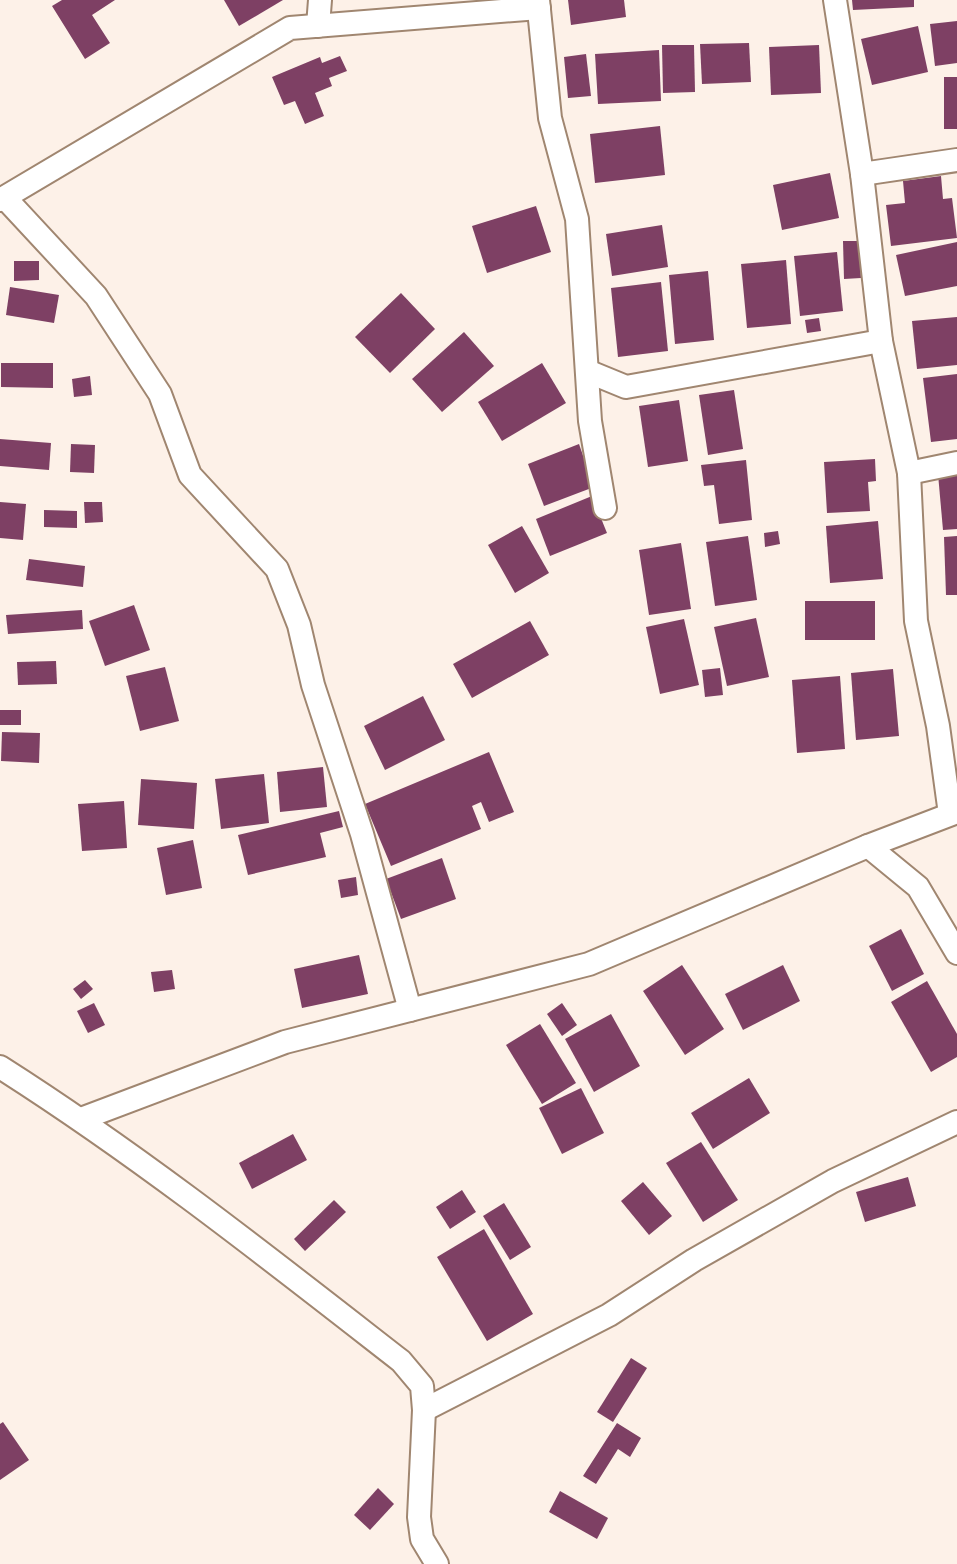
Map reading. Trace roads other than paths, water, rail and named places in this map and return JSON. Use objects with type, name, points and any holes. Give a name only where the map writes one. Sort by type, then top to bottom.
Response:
[{"type":"street","points":[[318,26],[320,0]]},
{"type":"street","points":[[81,1119],[285,1042],[589,964],[868,846],[953,813],[916,621],[909,473],[881,341],[862,174],[835,0]]},
{"type":"street","points":[[410,1010],[362,834],[313,684],[299,625],[277,569],[190,476],[160,394],[96,296],[3,199],[290,28],[538,4],[549,118],[577,219],[590,421],[605,508]]},
{"type":"street","points":[[862,174],[957,160]]},
{"type":"street","points":[[587,371],[626,387],[881,341]]},
{"type":"street","points":[[909,473],[957,463]]},
{"type":"street","points":[[868,846],[918,887],[957,953]]},
{"type":"street","points":[[0,1067],[81,1119],[203,1207],[401,1361],[422,1386],[424,1410],[419,1517],[422,1539],[437,1564]]},
{"type":"street","points":[[424,1410],[609,1315],[694,1260],[833,1181],[957,1122]]}]
